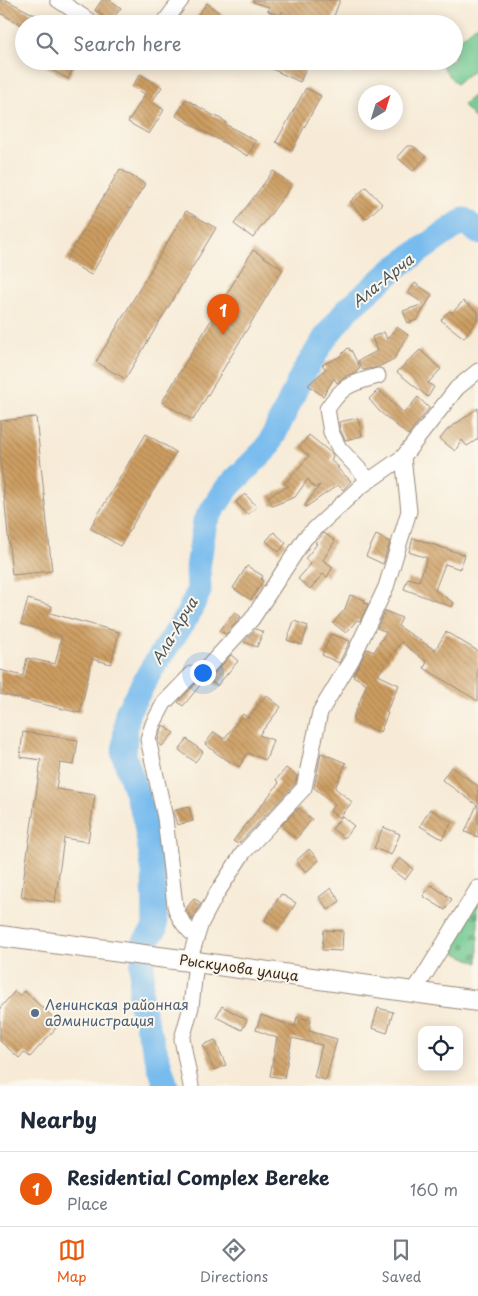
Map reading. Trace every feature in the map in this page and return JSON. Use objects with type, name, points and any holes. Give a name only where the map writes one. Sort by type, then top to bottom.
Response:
[{"type":"main road","name":"Рыскулова улица","points":[[0,936],[478,1001]]},
{"type":"street","points":[[58,0],[80,15]]},
{"type":"street","points":[[169,15],[181,0]]},
{"type":"street","points":[[196,937],[185,928],[175,906],[165,818],[148,739],[153,724],[164,703],[192,674],[204,671],[252,620],[305,538],[360,487],[403,457],[457,388],[478,371]]},
{"type":"street","points":[[369,480],[339,448],[331,432],[327,409],[338,394],[350,384],[378,376]]},
{"type":"street","points":[[192,1086],[182,1040],[191,1007],[186,961],[200,923],[217,892],[243,853],[304,788],[320,712],[352,659],[386,587],[409,511],[403,457]]},
{"type":"street","points":[[412,992],[424,976],[478,888]]},
{"type":"green space","points":[[478,24],[478,67],[456,84],[445,70],[463,70],[463,36]]},
{"type":"green space","points":[[478,91],[478,116],[475,119],[463,105]]},
{"type":"green space","points":[[478,899],[478,963],[447,949]]},
{"type":"building","points":[[0,0],[6,0],[35,15],[15,15],[15,21],[0,13]]},
{"type":"building","points":[[102,0],[110,0],[121,8],[116,15],[101,15],[95,10]]},
{"type":"building","points":[[253,0],[340,0],[334,15],[290,15],[282,12],[280,15],[278,15],[268,11],[269,7],[253,2]]},
{"type":"building","points":[[207,3],[222,15],[198,15]]},
{"type":"building","points":[[52,70],[72,70],[68,79]]},
{"type":"building","points":[[274,70],[305,70],[300,82]]},
{"type":"building","points":[[140,74],[162,87],[152,102],[164,110],[149,134],[128,122],[145,94],[132,87]]},
{"type":"building","points":[[306,88],[321,96],[292,150],[276,142]]},
{"type":"building","points":[[186,99],[256,141],[248,156],[176,116]]},
{"type":"building","points":[[407,146],[413,146],[426,157],[413,171],[397,157]]},
{"type":"building","points":[[120,169],[145,184],[91,275],[66,260]]},
{"type":"building","points":[[273,171],[292,185],[253,238],[234,224]]},
{"type":"building","points":[[366,187],[382,204],[366,219],[350,202]]},
{"type":"building","points":[[186,211],[216,228],[125,379],[96,362]]},
{"type":"building","points":[[253,250],[283,269],[193,420],[162,402]]},
{"type":"building","points":[[415,283],[432,295],[417,320],[408,323],[403,311],[424,304],[408,293]]},
{"type":"building","points":[[463,301],[478,312],[478,318],[464,338],[441,320],[449,311],[452,313]]},
{"type":"building","points":[[397,327],[408,335],[394,359],[378,367],[363,370],[358,361],[377,351],[372,337],[384,332],[387,339]]},
{"type":"building","points":[[348,348],[350,349],[349,351],[351,350],[360,368],[354,374],[348,375],[337,383],[334,378],[323,396],[308,385],[326,369],[322,365],[339,357]]},
{"type":"building","points":[[420,350],[441,369],[428,383],[434,387],[428,397],[397,372]]},
{"type":"building","points":[[378,390],[404,413],[418,397],[429,408],[408,435],[379,411],[369,399]]},
{"type":"building","points":[[478,408],[478,439],[467,446],[462,440],[455,451],[440,439],[447,430]]},
{"type":"building","points":[[36,417],[52,571],[12,575],[0,454],[0,421]]},
{"type":"building","points":[[358,418],[362,436],[345,440],[339,422]]},
{"type":"building","points":[[146,434],[176,452],[120,546],[90,528]]},
{"type":"building","points":[[309,435],[333,455],[331,461],[351,481],[343,490],[338,485],[306,507],[305,505],[320,485],[314,488],[308,479],[295,497],[272,506],[268,496],[289,486],[285,483],[309,456],[299,448]]},
{"type":"building","points":[[245,494],[257,507],[247,515],[236,502]]},
{"type":"building","points":[[274,532],[286,543],[279,552],[266,541]]},
{"type":"building","points":[[324,533],[335,541],[323,560],[333,567],[327,577],[323,574],[310,589],[298,579],[311,564],[305,559]]},
{"type":"building","points":[[376,535],[390,542],[383,564],[366,556]]},
{"type":"building","points":[[413,538],[465,555],[460,569],[445,564],[435,590],[454,603],[452,607],[404,589],[408,578],[419,581],[427,558],[409,552]]},
{"type":"building","points":[[247,566],[263,576],[261,579],[263,581],[251,600],[233,588]]},
{"type":"building","points":[[350,595],[365,600],[364,603],[368,604],[360,621],[357,620],[346,633],[333,623],[345,609]]},
{"type":"building","points":[[28,599],[52,606],[50,613],[119,632],[111,664],[92,659],[80,713],[0,694],[0,670],[23,676],[27,658],[55,664],[62,636],[21,624]]},
{"type":"building","points":[[385,611],[402,618],[398,626],[435,650],[446,632],[478,651],[478,701],[424,668],[427,662],[401,642],[378,675],[399,685],[386,712],[388,713],[380,732],[352,720],[367,684],[353,676],[367,649],[374,652],[386,632],[377,628]]},
{"type":"building","points":[[235,612],[241,617],[226,634],[219,631]]},
{"type":"building","points":[[294,621],[308,626],[302,645],[287,640]]},
{"type":"building","points":[[256,629],[263,632],[257,647],[244,642]]},
{"type":"building","points":[[331,634],[350,641],[339,663],[322,655]]},
{"type":"building","points":[[231,655],[238,661],[217,686],[209,679]]},
{"type":"building","points":[[197,682],[201,684],[183,706],[178,702]]},
{"type":"building","points":[[266,695],[281,707],[259,735],[273,740],[266,760],[247,753],[239,767],[205,744],[214,732],[224,739],[243,714],[248,718]]},
{"type":"building","points":[[163,725],[174,733],[162,746],[158,743],[158,740]]},
{"type":"building","points":[[23,732],[78,740],[74,765],[60,763],[56,789],[95,795],[88,842],[64,838],[55,902],[21,897],[41,760],[20,757]]},
{"type":"building","points":[[187,739],[203,752],[195,762],[179,750]]},
{"type":"building","points":[[321,753],[346,763],[335,788],[352,802],[339,818],[330,811],[335,804],[314,788]]},
{"type":"building","points":[[451,767],[478,786],[478,837],[465,832],[477,805],[442,780]]},
{"type":"building","points":[[286,768],[297,776],[295,784],[238,844],[233,841],[279,783],[276,780]]},
{"type":"building","points":[[189,807],[193,821],[177,825],[173,811]]},
{"type":"building","points":[[298,808],[312,819],[296,839],[281,826]]},
{"type":"building","points":[[430,809],[452,822],[442,839],[420,826]]},
{"type":"building","points":[[342,816],[354,826],[344,838],[332,829]]},
{"type":"building","points":[[383,827],[400,834],[391,855],[374,848]]},
{"type":"building","points":[[309,849],[319,860],[306,872],[296,861]]},
{"type":"building","points":[[400,858],[413,869],[405,880],[391,869]]},
{"type":"building","points":[[431,885],[452,899],[445,910],[423,896]]},
{"type":"building","points":[[331,888],[340,901],[328,910],[319,897]]},
{"type":"building","points":[[281,894],[296,903],[279,929],[265,920]]},
{"type":"building","points":[[194,898],[201,903],[192,920],[186,909]]},
{"type":"building","points":[[324,930],[343,931],[342,951],[322,950]]},
{"type":"building","points":[[15,991],[20,996],[24,991],[54,1018],[50,1023],[56,1028],[30,1057],[24,1052],[19,1058],[0,1041],[0,1008]]},
{"type":"building","points":[[222,1006],[247,1020],[242,1030],[216,1017]]},
{"type":"building","points":[[378,1008],[393,1012],[387,1033],[372,1028]]},
{"type":"building","points":[[261,1015],[295,1027],[297,1017],[311,1020],[309,1031],[337,1039],[326,1080],[314,1077],[322,1045],[292,1038],[284,1078],[270,1076],[277,1038],[256,1030]]},
{"type":"building","points":[[215,1040],[226,1065],[214,1070],[203,1045]]},
{"type":"waterway","name":"Ала-Арча","points":[[166,1086],[140,1002],[144,943],[155,929],[154,872],[145,819],[124,755],[127,713],[151,670],[187,616],[199,591],[198,568],[205,521],[227,488],[267,448],[302,375],[325,338],[347,310],[395,268],[464,220],[478,232]]},
{"type":"place","name":"Residential Complex Bereke","points":[[223,335]]},
{"type":"place","name":"Ленинская районная администрация","points":[[35,1013]]}]
